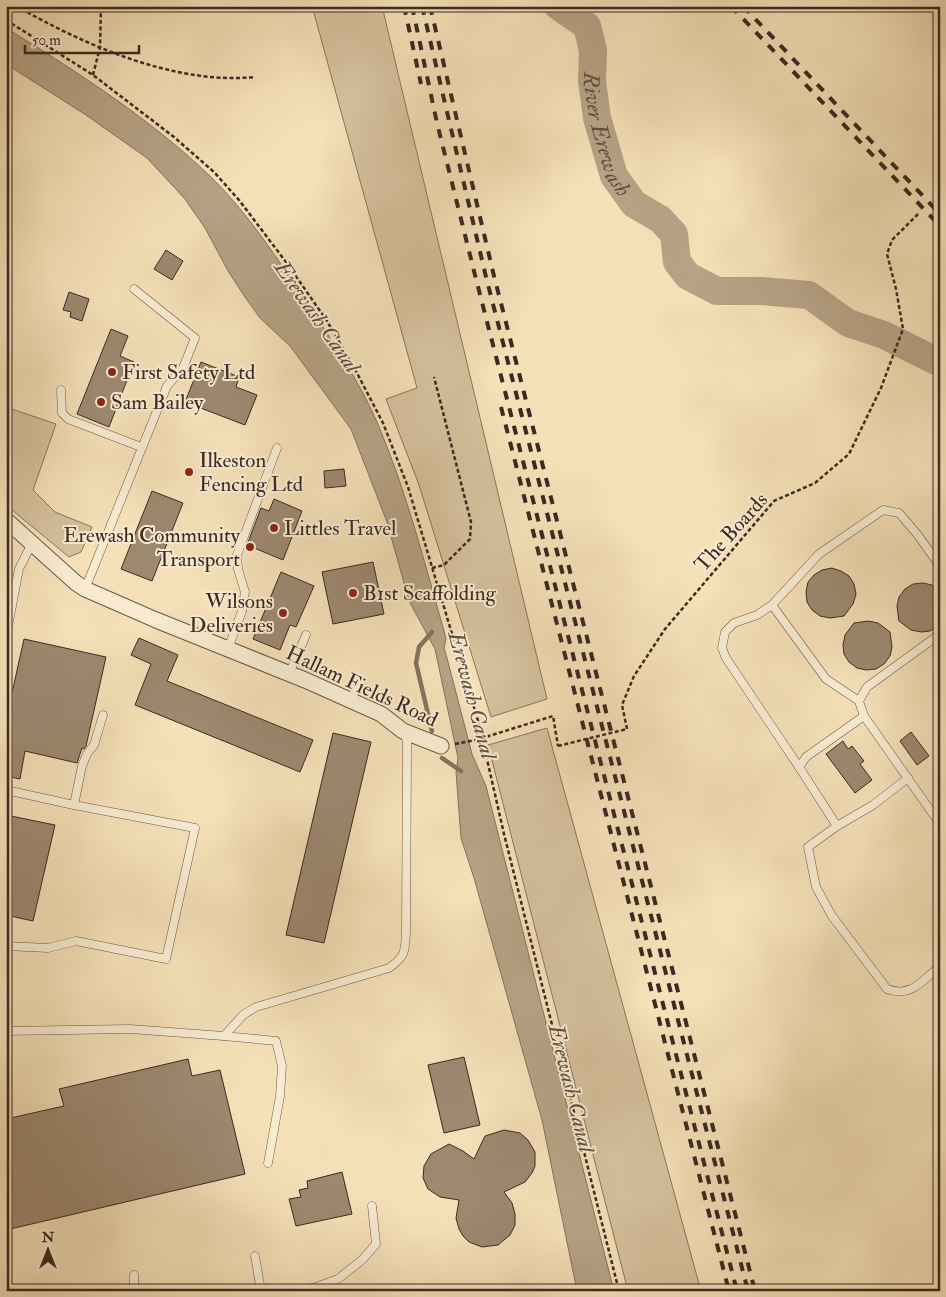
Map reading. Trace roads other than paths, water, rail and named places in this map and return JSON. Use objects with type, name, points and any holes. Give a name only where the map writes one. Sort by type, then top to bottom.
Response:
[{"type":"street","name":"Hallam Fields Road","points":[[6,520],[69,577],[85,588],[156,620],[382,714],[403,731],[445,746]]},
{"type":"lane","points":[[85,588],[167,386],[182,368],[194,338],[134,289]]},
{"type":"lane","points":[[61,390],[62,413],[68,418],[141,447]]},
{"type":"lane","points":[[228,649],[242,611],[244,592],[238,570],[237,555],[277,448]]},
{"type":"lane","points":[[837,826],[726,658],[722,648],[725,632],[734,623],[756,615],[772,605],[819,554],[883,510],[900,514],[940,566]]},
{"type":"lane","points":[[6,637],[19,569],[32,543]]},
{"type":"lane","points":[[772,605],[826,679],[859,701],[864,716],[940,824]]},
{"type":"lane","points":[[859,701],[867,687],[940,634]]},
{"type":"lane","points":[[289,674],[306,635]]},
{"type":"lane","points":[[352,701],[357,681]]},
{"type":"lane","points":[[74,805],[82,766],[87,754],[94,745],[103,715]]},
{"type":"lane","points":[[799,767],[806,756],[864,716]]},
{"type":"lane","points":[[224,1036],[243,1015],[256,1008],[389,968],[402,959],[406,948],[408,750],[403,731]]},
{"type":"lane","points":[[908,778],[873,805],[837,826],[808,847],[816,887],[832,916],[887,989],[896,993],[910,991],[940,966]]},
{"type":"lane","points":[[6,790],[196,828],[166,959],[76,941],[48,948],[6,946]]},
{"type":"lane","points":[[6,1031],[130,1029],[276,1041],[282,1066],[280,1096],[268,1163]]},
{"type":"lane","points":[[305,1291],[338,1279],[362,1260],[376,1244],[372,1206]]},
{"type":"lane","points":[[255,1256],[261,1291]]},
{"type":"lane","points":[[132,1291],[134,1275]]},
{"type":"waterway","name":"River Erewash","points":[[558,6],[587,26],[593,50],[592,81],[597,118],[614,176],[634,204],[660,219],[674,234],[677,262],[688,276],[717,291],[761,291],[809,295],[848,323],[884,335],[940,363]]},
{"type":"waterway","points":[[432,632],[419,647],[416,663],[432,731]]},
{"type":"waterway","points":[[442,758],[461,771]]},
{"type":"railway","points":[[404,6],[421,84]]},
{"type":"railway","points":[[412,6],[437,123],[476,279],[737,1291]]},
{"type":"railway","points":[[422,6],[486,277],[748,1291]]},
{"type":"railway","points":[[430,6],[494,276],[755,1291]]},
{"type":"railway","points":[[731,6],[940,226]]},
{"type":"railway","points":[[743,6],[940,214]]},
{"type":"railway","points":[[501,407],[729,1291]]},
{"type":"place","name":"First Safety Ltd","points":[[112,372]]},
{"type":"place","name":"Sam Bailey","points":[[101,402]]},
{"type":"place","name":"Ilkeston Fencing Ltd","points":[[189,472]]},
{"type":"place","name":"Littles Travel","points":[[274,528]]},
{"type":"place","name":"Erewash Community Transport","points":[[250,547]]},
{"type":"place","name":"B1st Scaffolding","points":[[353,593]]},
{"type":"place","name":"Wilsons Deliveries","points":[[283,613]]},
{"type":"water label","name":"Erewash Canal","points":[[318,316]]},
{"type":"water label","name":"Erewash Canal","points":[[473,695]]},
{"type":"water label","name":"Erewash Canal","points":[[572,1088]]}]
